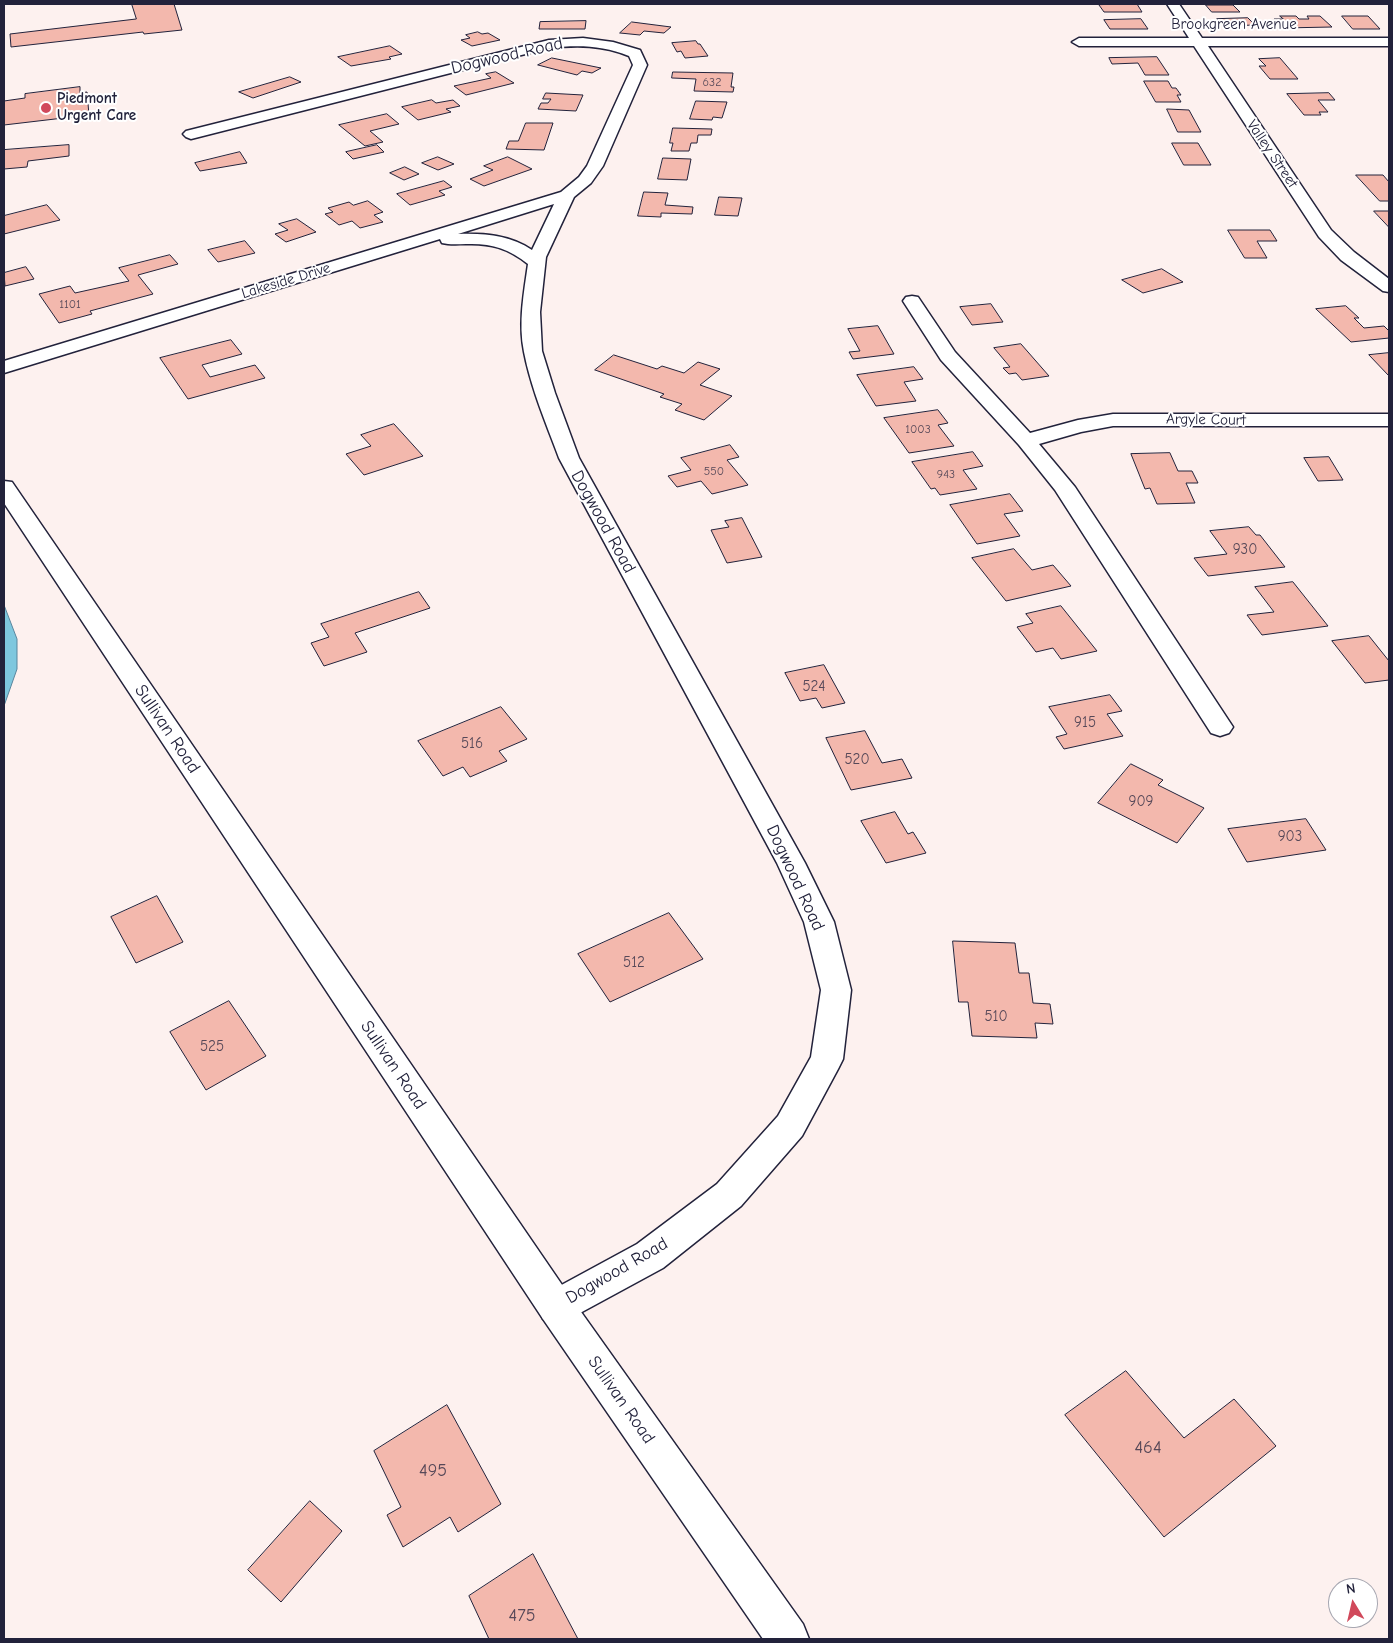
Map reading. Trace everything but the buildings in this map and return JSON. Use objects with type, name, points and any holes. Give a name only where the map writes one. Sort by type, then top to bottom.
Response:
[{"type":"street","name":"Valley Street","points":[[1173,4],[1196,42],[1325,233],[1341,252],[1389,287]]},
{"type":"street","name":"Dogwood Road","points":[[191,134],[549,44],[594,41],[614,44],[635,53],[640,65],[596,166],[585,180],[567,195],[537,257],[531,312],[533,351],[545,393],[569,458],[791,863],[819,922],[836,990],[827,1059],[790,1126],[729,1195],[650,1256],[556,1307]]},
{"type":"street","name":"Brookgreen Avenue","points":[[1079,42],[1389,42]]},
{"type":"street","name":"Lakeside Drive","points":[[4,367],[567,195]]},
{"type":"street","points":[[416,241],[465,238],[496,241],[516,247],[536,262]]},
{"type":"street","points":[[912,301],[948,356],[1026,441],[1064,487],[1220,727]]},
{"type":"street","name":"Argyle Court","points":[[1026,441],[1078,426],[1113,420],[1389,420]]},
{"type":"street","name":"Sullivan Road","points":[[4,487],[556,1307],[788,1639]]},
{"type":"water","points":[[4,605],[17,639],[17,669],[4,706]]},
{"type":"place","name":"Piedmont Urgent Care","points":[[46,108]]}]
